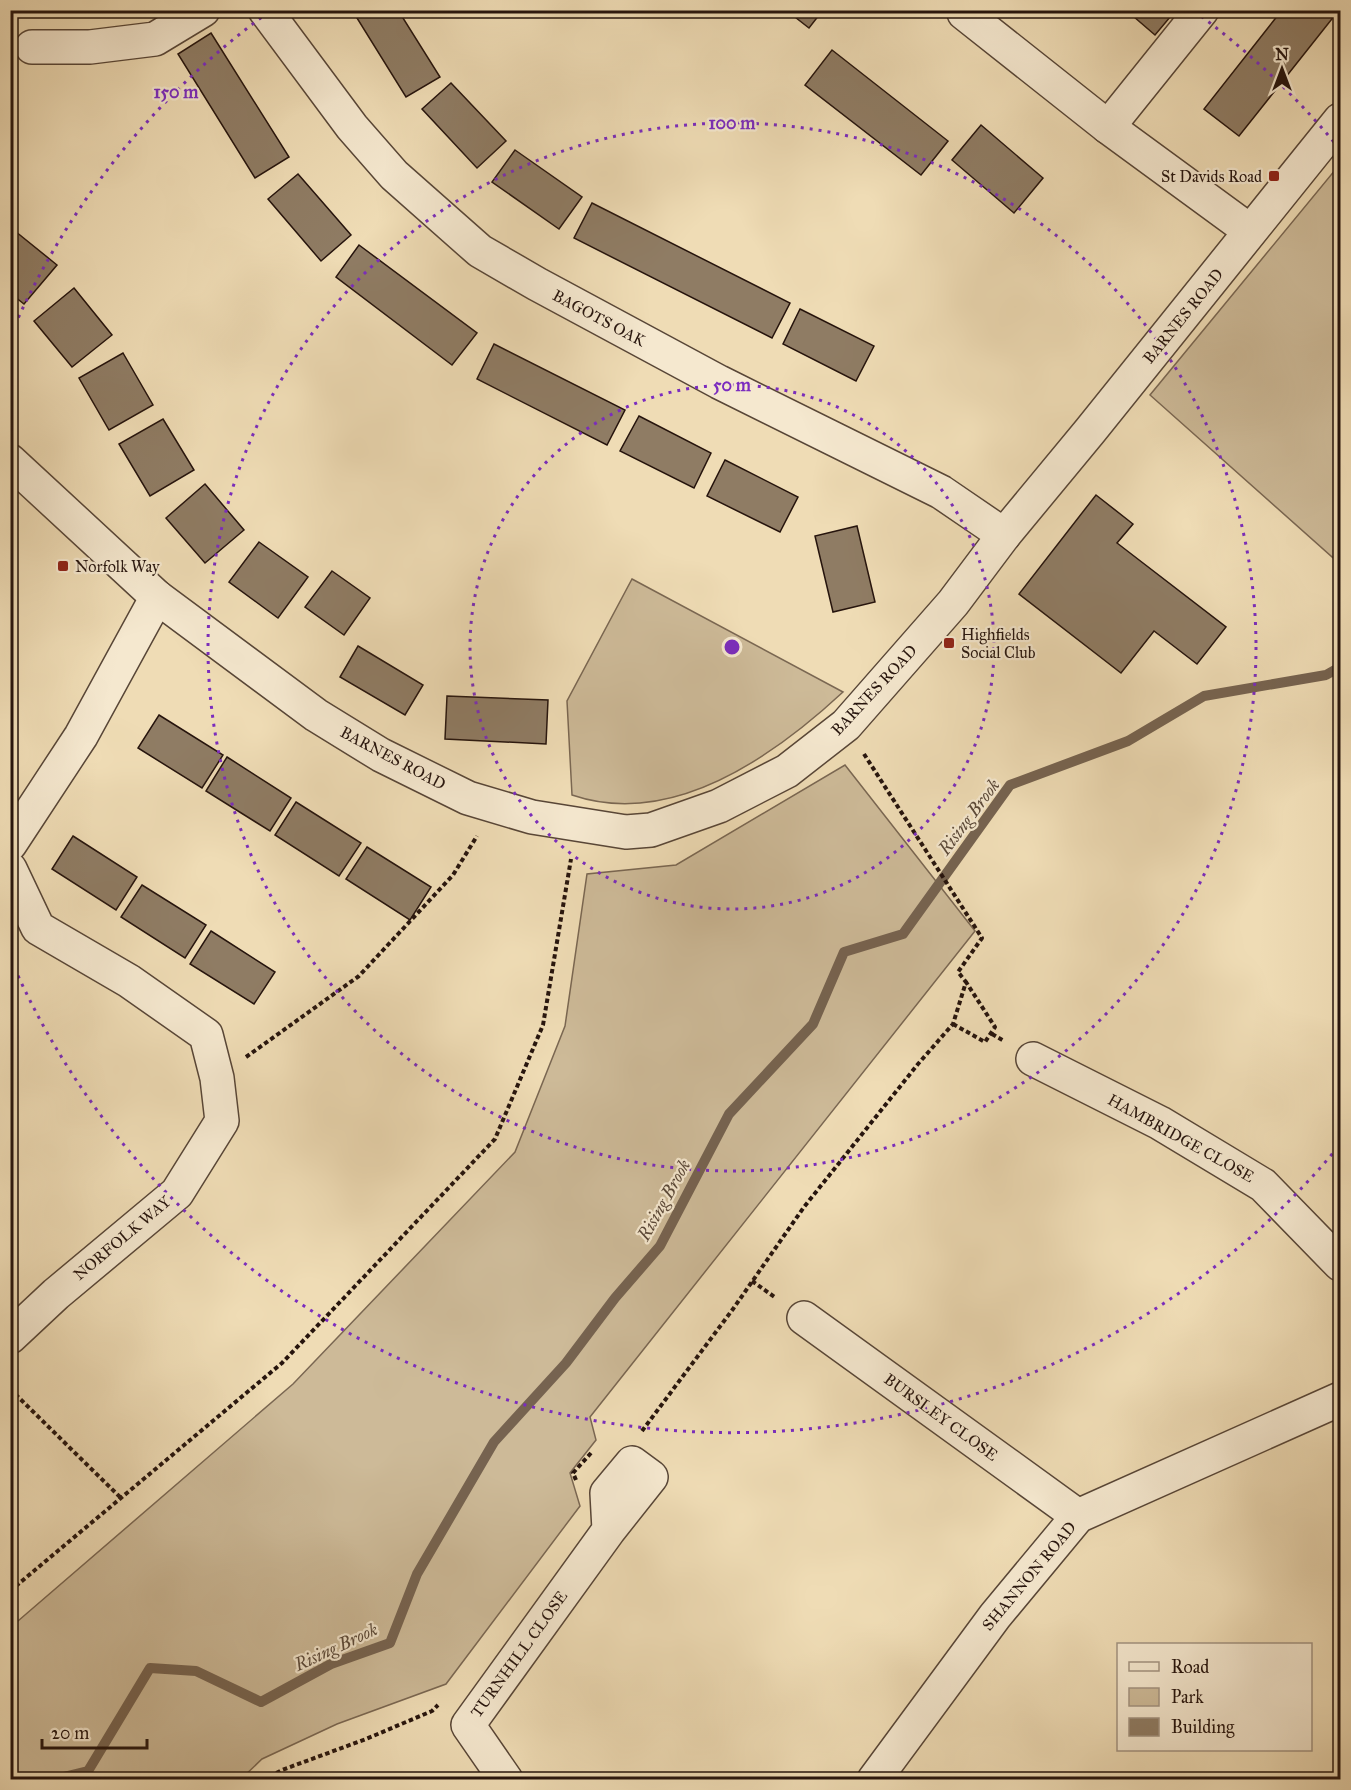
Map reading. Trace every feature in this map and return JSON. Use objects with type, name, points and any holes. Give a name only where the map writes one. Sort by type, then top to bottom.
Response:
[{"type":"street","points":[[32,47],[90,47],[155,39],[203,10]]},
{"type":"street","name":"BAGOTS OAK","points":[[265,10],[352,127],[394,175],[480,251],[719,382],[941,492],[1004,535]]},
{"type":"street","points":[[1108,128],[1202,10]]},
{"type":"street","points":[[964,13],[1108,128],[1250,231]]},
{"type":"street","name":"BARNES ROAD","points":[[10,461],[157,597],[316,716],[381,755],[468,798],[532,817],[627,832],[651,830],[719,806],[787,771],[846,725],[952,603],[1004,535],[1341,120]]},
{"type":"street","points":[[10,844],[81,736],[157,597]]},
{"type":"street","name":"NORFOLK WAY","points":[[10,869],[38,928],[129,981],[206,1035],[217,1078],[222,1121],[177,1193],[56,1294],[10,1337]]},
{"type":"street","name":"HAMBRIDGE CLOSE","points":[[1033,1059],[1160,1123],[1263,1185],[1341,1264]]},
{"type":"street","name":"BURSLEY CLOSE","points":[[804,1317],[1078,1516]]},
{"type":"street","name":"SHANNON ROAD","points":[[874,1779],[995,1616],[1078,1516],[1341,1399]]},
{"type":"street","name":"TURNHILL CLOSE","points":[[506,1779],[468,1725],[609,1530]]},
{"type":"path","points":[[846,725],[982,938],[958,972],[966,981],[995,1027],[986,1042],[953,1023],[966,981]]},
{"type":"path","points":[[217,1078],[359,976],[453,875],[495,805]]},
{"type":"path","points":[[10,1592],[282,1363],[495,1139],[543,1025],[576,825]]},
{"type":"path","points":[[10,1389],[121,1498]]},
{"type":"green space","points":[[1340,164],[1340,564],[1150,395]]},
{"type":"green space","points":[[632,579],[843,692],[785,740],[753,762],[719,781],[683,794],[647,802],[609,803],[572,795],[567,701]]},
{"type":"green space","points":[[845,765],[975,931],[590,1417],[596,1440],[570,1473],[580,1506],[446,1684],[337,1724],[262,1759],[241,1779],[11,1779],[11,1627],[293,1384],[515,1152],[565,1026],[587,874],[676,865]]},
{"type":"building","points":[[352,10],[398,10],[440,77],[406,97]]},
{"type":"building","points":[[786,10],[823,10],[809,28]]},
{"type":"building","points":[[1126,10],[1176,10],[1155,35]]},
{"type":"building","points":[[1282,10],[1339,10],[1239,136],[1204,109]]},
{"type":"building","points":[[211,33],[289,157],[255,178],[178,54]]},
{"type":"building","points":[[832,50],[948,141],[921,175],[805,85]]},
{"type":"building","points":[[451,83],[506,141],[477,168],[422,109]]},
{"type":"building","points":[[981,125],[1043,178],[1014,213],[952,160]]},
{"type":"building","points":[[515,150],[582,197],[559,229],[492,182]]},
{"type":"building","points":[[298,174],[351,235],[321,261],[268,199]]},
{"type":"building","points":[[592,203],[790,303],[772,338],[574,238]]},
{"type":"building","points":[[10,227],[57,265],[24,304],[10,293]]},
{"type":"building","points":[[359,245],[477,333],[452,365],[336,277]]},
{"type":"building","points":[[74,288],[112,335],[72,367],[34,321]]},
{"type":"building","points":[[800,309],[874,346],[856,381],[783,344]]},
{"type":"building","points":[[494,344],[625,410],[607,445],[477,379]]},
{"type":"building","points":[[123,353],[153,405],[109,430],[79,378]]},
{"type":"building","points":[[639,416],[711,453],[694,488],[620,451]]},
{"type":"building","points":[[163,419],[194,470],[150,496],[119,444]]},
{"type":"building","points":[[725,460],[798,497],[780,532],[707,496]]},
{"type":"building","points":[[205,484],[244,530],[205,563],[166,518]]},
{"type":"building","points":[[1096,495],[1133,524],[1117,543],[1226,627],[1197,664],[1154,631],[1121,673],[1019,594]]},
{"type":"building","points":[[857,526],[875,602],[833,612],[815,536]]},
{"type":"building","points":[[259,542],[308,577],[278,618],[229,582]]},
{"type":"building","points":[[332,571],[370,598],[344,635],[305,607]]},
{"type":"building","points":[[358,646],[423,685],[405,715],[340,677]]},
{"type":"building","points":[[447,696],[548,700],[546,744],[445,739]]},
{"type":"building","points":[[159,715],[223,755],[202,788],[138,748]]},
{"type":"building","points":[[227,757],[291,798],[270,831],[206,791]]},
{"type":"building","points":[[296,802],[361,843],[339,876],[275,835]]},
{"type":"building","points":[[73,836],[137,877],[116,910],[52,869]]},
{"type":"building","points":[[367,847],[431,887],[410,920],[346,879]]},
{"type":"building","points":[[142,885],[206,925],[185,958],[121,917]]},
{"type":"building","points":[[211,931],[275,972],[254,1004],[190,964]]},
{"type":"waterway","name":"Rising Brook","points":[[51,1780],[88,1771],[150,1668],[196,1671],[261,1702],[331,1664],[390,1643],[417,1574],[494,1442],[566,1363],[615,1298],[660,1246],[729,1114],[813,1024],[844,952],[903,934],[1010,785],[1128,741],[1204,696],[1326,675],[1340,667]]},
{"type":"place","name":"St Davids Road","points":[[1274,176]]},
{"type":"place","name":"Norfolk Way","points":[[63,566]]},
{"type":"place","name":"Highfields Social Club","points":[[949,643]]}]
